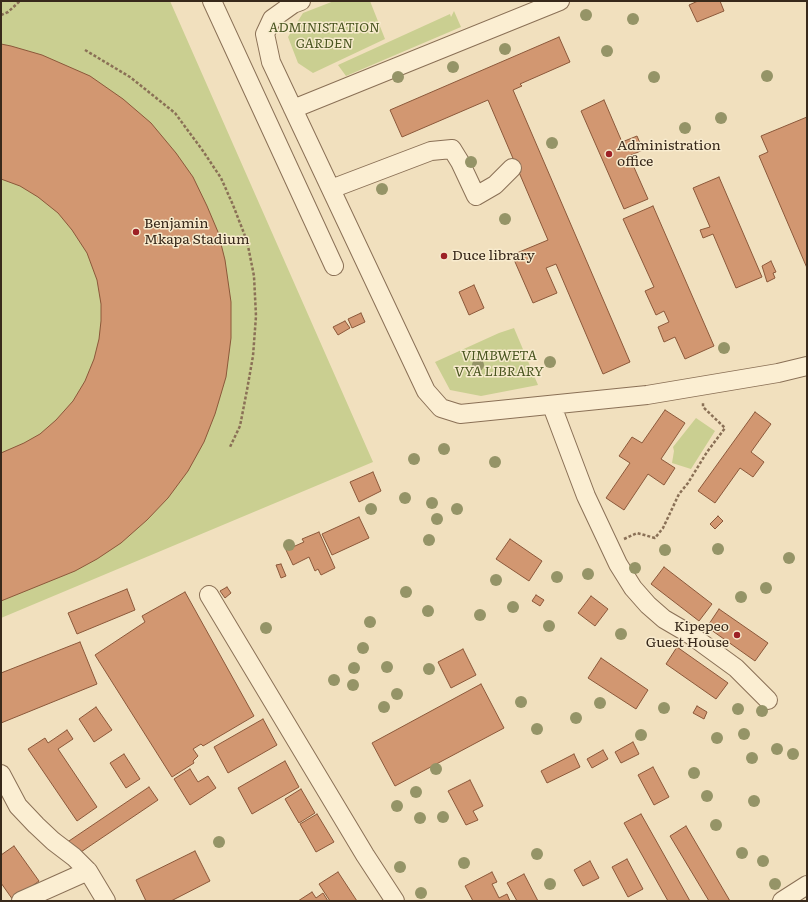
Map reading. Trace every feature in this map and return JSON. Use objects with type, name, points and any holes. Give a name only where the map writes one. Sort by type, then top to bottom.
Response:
[{"type":"street","points":[[212,1],[334,266]]},
{"type":"street","points":[[301,1],[293,4],[272,18],[265,34],[271,62],[426,391],[441,408],[460,414],[552,406],[647,395],[778,374],[807,366]]},
{"type":"street","points":[[293,108],[560,1]]},
{"type":"street","points":[[331,189],[432,151],[452,149],[460,162],[476,196],[482,191],[495,186],[512,168]]},
{"type":"street","points":[[552,406],[586,496],[614,556],[633,588],[648,605],[664,618],[688,633],[736,668],[768,700]]},
{"type":"street","points":[[209,595],[365,855],[395,901]]},
{"type":"street","points":[[1,774],[18,806],[36,825],[53,841],[74,857],[88,872],[106,901]]},
{"type":"street","points":[[21,901],[88,872]]},
{"type":"street","points":[[782,901],[807,884]]},
{"type":"path","points":[[1,15],[8,12],[20,1]]},
{"type":"path","points":[[85,50],[130,77],[175,113],[221,178],[247,241],[254,276],[256,322],[253,356],[240,426],[230,447]]},
{"type":"path","points":[[614,556],[622,540],[637,533],[655,538],[663,528],[679,494],[725,428],[703,408],[702,386]]},
{"type":"green space","name":"Benjamin Mkapa Stadium","points":[[1,1],[170,1],[373,462],[1,618]]},
{"type":"green space","name":"ADMINISTATION GARDEN","points":[[334,1],[370,1],[385,39],[313,73],[298,63],[288,37],[303,13]]},
{"type":"green space","points":[[454,11],[461,27],[346,76],[338,65],[450,14],[451,17]]},
{"type":"green space","name":"VIMBWETA VYA LIBRARY","points":[[514,328],[538,385],[481,396],[450,390],[435,362],[499,333]]},
{"type":"green space","points":[[696,418],[715,431],[691,469],[672,463],[674,451],[673,447]]},
{"type":"building","points":[[698,1],[720,1],[724,11],[697,22],[689,5]]},
{"type":"building","points":[[559,37],[570,62],[520,84],[522,86],[513,90],[630,362],[603,374],[556,264],[546,268],[557,293],[533,303],[512,255],[548,240],[488,100],[402,137],[390,110]]},
{"type":"building","points":[[1,44],[42,55],[90,76],[123,99],[151,123],[176,153],[193,177],[218,232],[225,260],[231,302],[231,338],[226,377],[215,414],[204,442],[188,471],[168,498],[147,520],[121,543],[97,559],[75,571],[1,601],[1,453],[40,434],[56,420],[73,401],[85,381],[94,359],[99,339],[101,304],[97,280],[87,253],[72,230],[58,213],[38,197],[20,186],[1,179]]},
{"type":"building","points":[[604,100],[622,142],[637,136],[643,150],[629,156],[648,199],[624,209],[581,111]]},
{"type":"building","points":[[807,117],[807,268],[759,156],[768,152],[761,136]]},
{"type":"building","points":[[719,177],[762,277],[736,288],[713,234],[703,238],[700,230],[710,227],[693,188]]},
{"type":"building","points":[[653,206],[714,346],[685,359],[675,337],[664,342],[658,327],[669,322],[664,311],[656,315],[645,291],[654,287],[623,219]]},
{"type":"building","points":[[771,261],[776,272],[773,273],[775,278],[767,282],[762,266]]},
{"type":"building","points":[[474,285],[484,308],[469,315],[459,292]]},
{"type":"building","points":[[361,313],[365,322],[352,328],[348,319]]},
{"type":"building","points":[[345,321],[350,328],[338,335],[333,327]]},
{"type":"building","points":[[665,410],[685,423],[661,459],[675,468],[664,485],[648,474],[624,510],[606,498],[630,463],[619,456],[632,437],[642,443]]},
{"type":"building","points":[[755,412],[771,424],[751,452],[764,462],[753,477],[740,468],[715,503],[698,491]]},
{"type":"building","points":[[373,472],[381,491],[359,502],[350,482]]},
{"type":"building","points":[[718,516],[723,521],[715,529],[710,524]]},
{"type":"building","points":[[359,517],[369,538],[332,555],[322,534]]},
{"type":"building","points":[[319,532],[335,568],[321,575],[318,569],[315,571],[309,557],[293,565],[286,550],[304,542],[302,539]]},
{"type":"building","points":[[510,539],[542,561],[529,581],[496,559]]},
{"type":"building","points":[[281,564],[286,576],[281,578],[276,565]]},
{"type":"building","points":[[664,567],[712,604],[699,621],[651,584]]},
{"type":"building","points":[[227,587],[231,593],[225,598],[220,591]]},
{"type":"building","points":[[127,589],[135,610],[77,634],[68,613]]},
{"type":"building","points":[[185,592],[254,716],[203,746],[201,744],[193,749],[198,756],[193,761],[194,763],[172,777],[95,655],[145,622],[142,616]]},
{"type":"building","points":[[536,595],[544,600],[540,606],[532,601]]},
{"type":"building","points":[[591,596],[608,609],[595,626],[578,613]]},
{"type":"building","name":"Kipepeo Guest House","points":[[719,609],[768,643],[755,661],[707,627]]},
{"type":"building","points":[[80,642],[97,684],[1,723],[1,673]]},
{"type":"building","points":[[677,647],[728,683],[716,699],[666,664]]},
{"type":"building","points":[[463,649],[476,675],[451,688],[438,662]]},
{"type":"building","points":[[601,658],[648,690],[636,709],[588,678]]},
{"type":"building","points":[[481,684],[504,728],[395,786],[372,743]]},
{"type":"building","points":[[697,706],[707,712],[704,719],[693,713]]},
{"type":"building","points":[[96,707],[112,730],[94,742],[79,719]]},
{"type":"building","points":[[263,719],[277,745],[228,773],[214,747]]},
{"type":"building","points":[[67,730],[73,739],[58,749],[97,807],[77,821],[28,749],[45,738],[48,743]]},
{"type":"building","points":[[633,742],[639,754],[621,763],[615,752]]},
{"type":"building","points":[[603,750],[608,759],[592,768],[587,759]]},
{"type":"building","points":[[124,754],[140,779],[126,788],[110,763]]},
{"type":"building","points":[[574,754],[580,767],[547,783],[541,771]]},
{"type":"building","points":[[285,761],[299,787],[252,814],[238,788]]},
{"type":"building","points":[[653,767],[669,797],[654,805],[638,775]]},
{"type":"building","points":[[190,769],[198,782],[208,776],[216,788],[190,805],[174,779]]},
{"type":"building","points":[[470,780],[483,806],[473,811],[478,820],[466,825],[448,791]]},
{"type":"building","points":[[149,787],[158,800],[75,856],[66,843]]},
{"type":"building","points":[[301,789],[315,813],[299,823],[285,799]]},
{"type":"building","points":[[317,814],[334,842],[316,852],[300,824]]},
{"type":"building","points":[[641,814],[690,901],[668,901],[624,823]]},
{"type":"building","points":[[686,826],[730,901],[709,901],[670,836]]},
{"type":"building","points":[[14,846],[39,881],[13,900],[1,883],[1,855]]},
{"type":"building","points":[[195,851],[210,881],[171,901],[146,901],[136,880]]},
{"type":"building","points":[[627,859],[643,889],[628,897],[612,867]]},
{"type":"building","points":[[590,861],[599,878],[583,886],[574,870]]},
{"type":"building","points":[[338,872],[357,901],[330,901],[319,884]]},
{"type":"building","points":[[492,872],[497,882],[492,884],[499,898],[507,894],[510,901],[473,901],[465,886]]},
{"type":"building","points":[[524,874],[538,901],[517,901],[507,883]]},
{"type":"building","points":[[312,892],[316,898],[323,893],[328,901],[298,901]]},
{"type":"place","name":"Administration office","points":[[609,154]]},
{"type":"place","name":"Benjamin Mkapa Stadium","points":[[136,232]]},
{"type":"place","name":"Duce library","points":[[444,256]]},
{"type":"place","name":"Kipepeo Guest House","points":[[737,635]]}]
